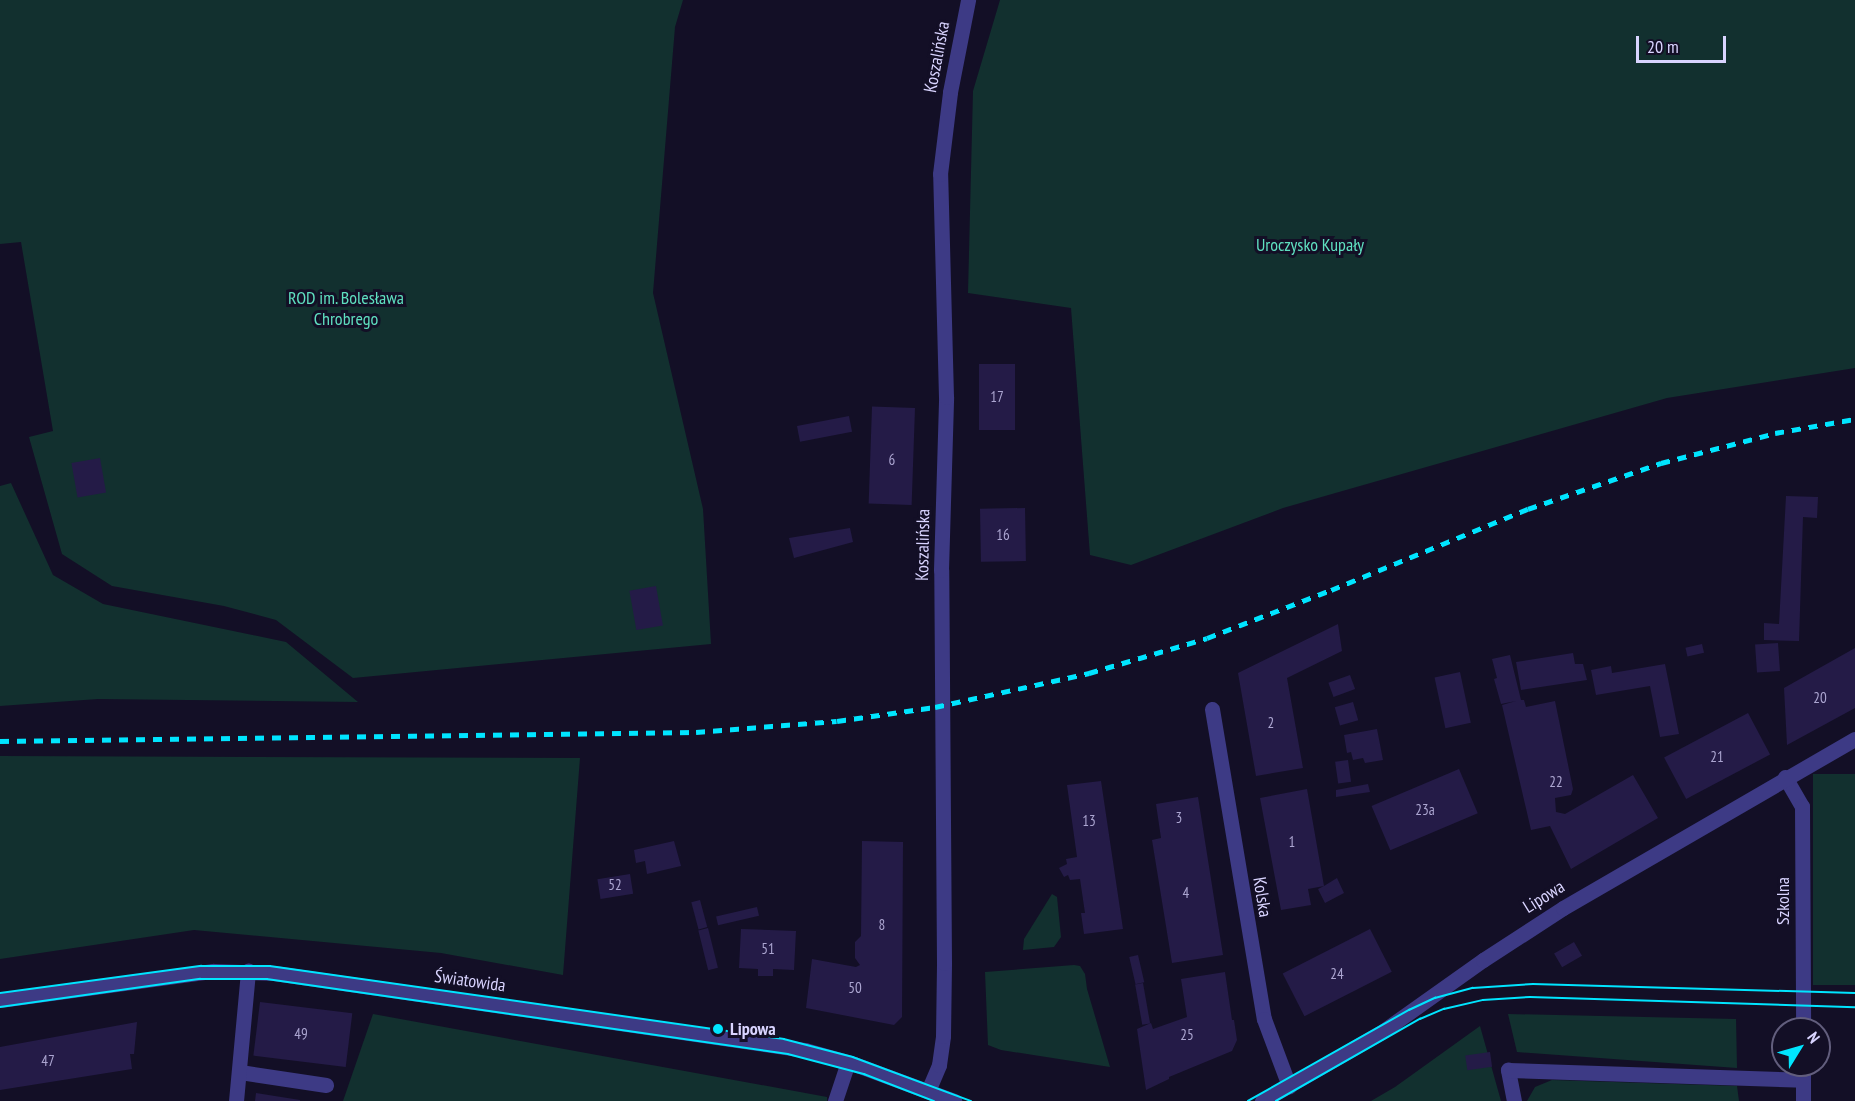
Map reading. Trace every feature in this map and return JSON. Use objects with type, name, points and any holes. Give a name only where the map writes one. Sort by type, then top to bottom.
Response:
[{"type":"street","name":"Koszalińska","points":[[928,1091],[939,1065],[943,1036],[944,963],[941,570],[945,397],[940,174],[950,92],[968,0]]},
{"type":"street","name":"Kolska","points":[[1212,709],[1264,1018],[1289,1086]]},
{"type":"street","name":"Lipowa","points":[[1262,1101],[1383,1031],[1476,964],[1563,908],[1785,777],[1855,739]]},
{"type":"street","name":"Szkolna","points":[[1785,777],[1802,806],[1803,1017]]},
{"type":"street","name":"Światowida","points":[[0,1000],[202,972],[248,971],[767,1044],[848,1062],[928,1091]]},
{"type":"street","points":[[236,1101],[248,971]]},
{"type":"street","points":[[835,1101],[848,1062]]},
{"type":"street","points":[[1514,1101],[1508,1070],[1771,1073]]},
{"type":"street","points":[[240,1072],[326,1085]]},
{"type":"street","points":[[1803,1077],[1803,1101]]},
{"type":"street","points":[[928,1091],[954,1101]]},
{"type":"green space","name":"ROD im. Bolesława Chrobrego","points":[[0,0],[683,0],[675,27],[653,293],[703,509],[711,644],[353,678],[276,620],[224,606],[112,586],[62,554],[29,437],[53,431],[21,242],[0,244]]},
{"type":"green space","name":"Uroczysko Kupały","points":[[1000,0],[1855,0],[1855,368],[1667,398],[1283,508],[1131,565],[1090,555],[1071,308],[968,293],[973,91]]},
{"type":"green space","points":[[11,483],[53,575],[103,604],[286,642],[358,702],[98,699],[0,706],[0,486]]},
{"type":"green space","points":[[0,756],[580,758],[563,975],[441,953],[194,930],[0,959]]},
{"type":"green space","points":[[1813,774],[1855,774],[1855,985],[1813,985]]},
{"type":"green space","points":[[1052,894],[1057,897],[1061,937],[1054,947],[1023,950],[1024,939]]},
{"type":"green space","points":[[1080,966],[1085,974],[1087,989],[1110,1067],[1001,1050],[988,1045],[985,972]]},
{"type":"green space","points":[[373,1014],[827,1097],[827,1101],[343,1101]]},
{"type":"green space","points":[[1508,1014],[1736,1019],[1737,1068],[1517,1052]]},
{"type":"green space","points":[[1480,1026],[1501,1101],[1371,1101],[1395,1087]]},
{"type":"green space","points":[[1552,1080],[1737,1086],[1739,1101],[1527,1101],[1535,1087]]},
{"type":"building","points":[[979,364],[1015,364],[1015,430],[979,430]]},
{"type":"building","points":[[872,406],[915,408],[912,505],[869,503]]},
{"type":"building","points":[[849,416],[852,432],[800,442],[797,426]]},
{"type":"building","points":[[100,458],[106,492],[78,498],[71,463]]},
{"type":"building","points":[[1786,496],[1818,497],[1817,518],[1803,517],[1799,641],[1764,640],[1764,623],[1779,624]]},
{"type":"building","points":[[1025,508],[1026,561],[981,562],[980,509]]},
{"type":"building","points":[[850,528],[853,542],[794,558],[789,538]]},
{"type":"building","points":[[656,586],[663,625],[636,630],[629,591]]},
{"type":"building","points":[[1338,624],[1342,651],[1287,678],[1303,768],[1256,776],[1238,673]]},
{"type":"building","points":[[1778,643],[1780,671],[1757,673],[1755,645]]},
{"type":"building","points":[[1702,644],[1704,653],[1687,657],[1685,648]]},
{"type":"building","points":[[1855,648],[1855,708],[1787,745],[1784,688]]},
{"type":"building","points":[[1573,653],[1575,664],[1583,664],[1587,680],[1521,690],[1516,662]]},
{"type":"building","points":[[1510,655],[1521,700],[1524,700],[1526,707],[1555,701],[1573,789],[1571,795],[1555,798],[1556,812],[1565,814],[1633,775],[1658,818],[1571,869],[1550,826],[1531,830],[1502,705],[1516,701],[1501,704],[1494,679],[1497,678],[1492,659]]},
{"type":"building","points":[[1665,664],[1679,734],[1660,737],[1650,686],[1596,695],[1591,670],[1611,666],[1612,673]]},
{"type":"building","points":[[1460,672],[1471,723],[1445,728],[1435,677]]},
{"type":"building","points":[[1350,675],[1355,689],[1334,697],[1328,683]]},
{"type":"building","points":[[1353,702],[1358,720],[1340,726],[1335,707]]},
{"type":"building","points":[[1748,713],[1770,754],[1686,799],[1664,758]]},
{"type":"building","points":[[1377,729],[1383,760],[1365,763],[1363,758],[1353,760],[1351,752],[1347,753],[1344,735]]},
{"type":"building","points":[[1348,760],[1351,782],[1338,784],[1335,762]]},
{"type":"building","points":[[1459,769],[1478,813],[1390,850],[1372,806]]},
{"type":"building","points":[[1101,781],[1123,929],[1084,934],[1081,913],[1085,913],[1080,879],[1070,880],[1068,875],[1064,877],[1059,868],[1067,864],[1066,859],[1077,857],[1067,785]]},
{"type":"building","points":[[1368,784],[1370,792],[1336,797],[1336,790]]},
{"type":"building","points":[[1307,789],[1324,886],[1308,889],[1311,905],[1281,910],[1260,798]]},
{"type":"building","points":[[1198,797],[1223,955],[1172,963],[1152,840],[1161,838],[1156,804]]},
{"type":"building","points":[[674,841],[681,866],[647,874],[645,861],[636,863],[634,850]]},
{"type":"building","points":[[862,841],[903,842],[902,1017],[894,1025],[806,1008],[812,959],[856,967],[860,965],[855,958],[855,942],[861,936]]},
{"type":"building","points":[[630,874],[633,894],[601,899],[597,879]]},
{"type":"building","points":[[1337,878],[1344,893],[1325,903],[1318,889]]},
{"type":"building","points":[[700,900],[707,927],[699,929],[691,902]]},
{"type":"building","points":[[757,907],[759,916],[718,925],[716,916]]},
{"type":"building","points":[[708,928],[718,968],[708,970],[698,930]]},
{"type":"building","points":[[741,929],[796,931],[794,970],[773,969],[773,976],[758,976],[758,969],[739,968]]},
{"type":"building","points":[[1370,929],[1392,972],[1304,1016],[1283,973]]},
{"type":"building","points":[[1574,942],[1582,956],[1562,967],[1554,953]]},
{"type":"building","points":[[1138,955],[1144,982],[1136,984],[1129,957]]},
{"type":"building","points":[[1225,972],[1237,1040],[1232,1051],[1169,1077],[1146,1090],[1137,1029],[1151,1023],[1153,1029],[1187,1017],[1181,979]]},
{"type":"building","points":[[1143,983],[1150,1023],[1142,1025],[1135,984]]},
{"type":"building","points":[[260,1002],[352,1013],[346,1067],[253,1056]]},
{"type":"building","points":[[137,1022],[134,1054],[130,1054],[132,1069],[0,1090],[0,1047]]},
{"type":"building","points":[[1490,1052],[1492,1067],[1467,1070],[1465,1055]]},
{"type":"building","points":[[256,1093],[300,1100],[300,1101],[255,1101]]},
{"type":"tram line","points":[[0,993],[201,966],[270,966],[784,1039],[853,1057],[971,1101]]},
{"type":"tram line","points":[[0,1007],[200,979],[267,979],[788,1054],[864,1074],[934,1101]]},
{"type":"tram line","points":[[1248,1101],[1409,1010],[1435,998],[1473,988],[1533,984],[1855,993]]},
{"type":"tram line","points":[[1276,1101],[1420,1019],[1444,1009],[1483,1000],[1530,997],[1855,1007]]},
{"type":"railway","points":[[0,741],[696,732],[837,721],[935,707],[1089,673],[1207,638],[1528,509],[1661,463],[1775,433],[1855,419]]},
{"type":"place","name":"Lipowa","points":[[718,1029]]}]
